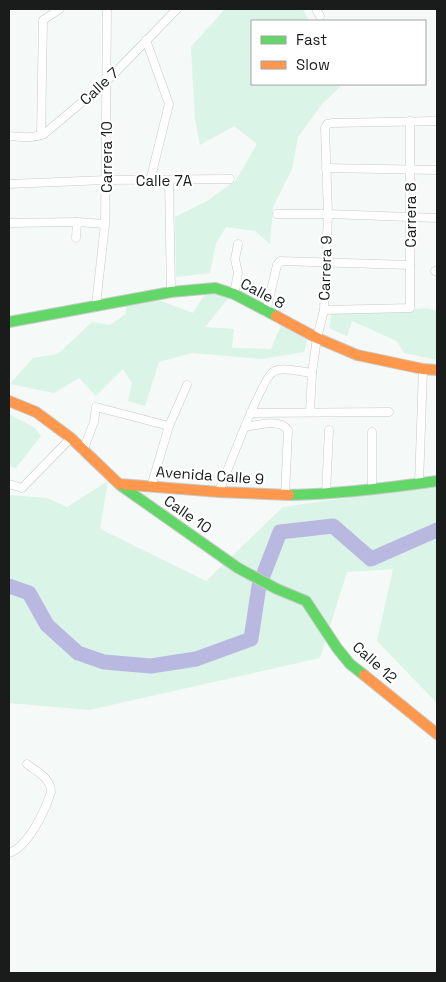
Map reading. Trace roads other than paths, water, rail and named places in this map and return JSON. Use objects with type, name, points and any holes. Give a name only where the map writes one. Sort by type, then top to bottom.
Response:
[{"type":"street","points":[[9,136],[26,138],[41,136],[43,20],[60,9]]},
{"type":"street","name":"Carrera 10","points":[[96,305],[105,224],[107,9]]},
{"type":"street","name":"Calle 7","points":[[41,136],[106,82],[177,9]]},
{"type":"street","points":[[146,40],[169,104],[150,181]]},
{"type":"street","points":[[410,121],[437,121]]},
{"type":"street","name":"Carrera 9","points":[[310,412],[312,374],[317,338],[324,310],[328,214],[325,128],[327,124],[410,121]]},
{"type":"street","name":"Carrera 8","points":[[324,310],[410,308],[410,121]]},
{"type":"street","points":[[326,168],[437,170]]},
{"type":"street","name":"Calle 7A","points":[[9,184],[106,180],[230,180]]},
{"type":"street","points":[[169,181],[171,292]]},
{"type":"street","points":[[277,214],[437,218]]},
{"type":"street","points":[[9,223],[77,222],[105,224]]},
{"type":"street","points":[[76,238],[77,222]]},
{"type":"street","points":[[234,294],[238,273],[235,259],[238,244]]},
{"type":"street","points":[[266,312],[277,265],[280,260],[410,265]]},
{"type":"street","name":"Calle 8","points":[[9,322],[171,292],[215,288],[234,294],[317,338],[357,354],[423,369],[437,370]]},
{"type":"street","points":[[219,492],[251,412],[269,374],[281,369],[312,374]]},
{"type":"street","points":[[419,484],[423,369]]},
{"type":"street","points":[[151,487],[169,426],[187,385]]},
{"type":"street","points":[[9,402],[36,412],[71,438],[120,484]]},
{"type":"street","points":[[83,451],[92,430],[96,407],[169,426]]},
{"type":"street","points":[[251,412],[389,412]]},
{"type":"street","points":[[245,427],[278,423],[284,424],[288,430],[285,495]]},
{"type":"street","points":[[326,494],[329,430]]},
{"type":"street","points":[[372,432],[372,490]]},
{"type":"street","points":[[9,484],[22,488],[71,438]]},
{"type":"street","name":"Avenida Calle 9","points":[[120,484],[285,495],[372,490],[437,481]]},
{"type":"street","name":"Calle 10","points":[[120,484],[238,568],[277,589]]},
{"type":"street","name":"Calle 12","points":[[277,589],[306,601],[350,664],[437,734]]},
{"type":"street","points":[[9,853],[22,845],[39,819],[51,792],[48,780],[27,764]]},
{"type":"waterway","points":[[9,586],[29,593],[47,625],[78,653],[104,662],[151,666],[196,659],[251,639],[259,586],[280,532],[333,526],[371,559],[437,530]]}]
